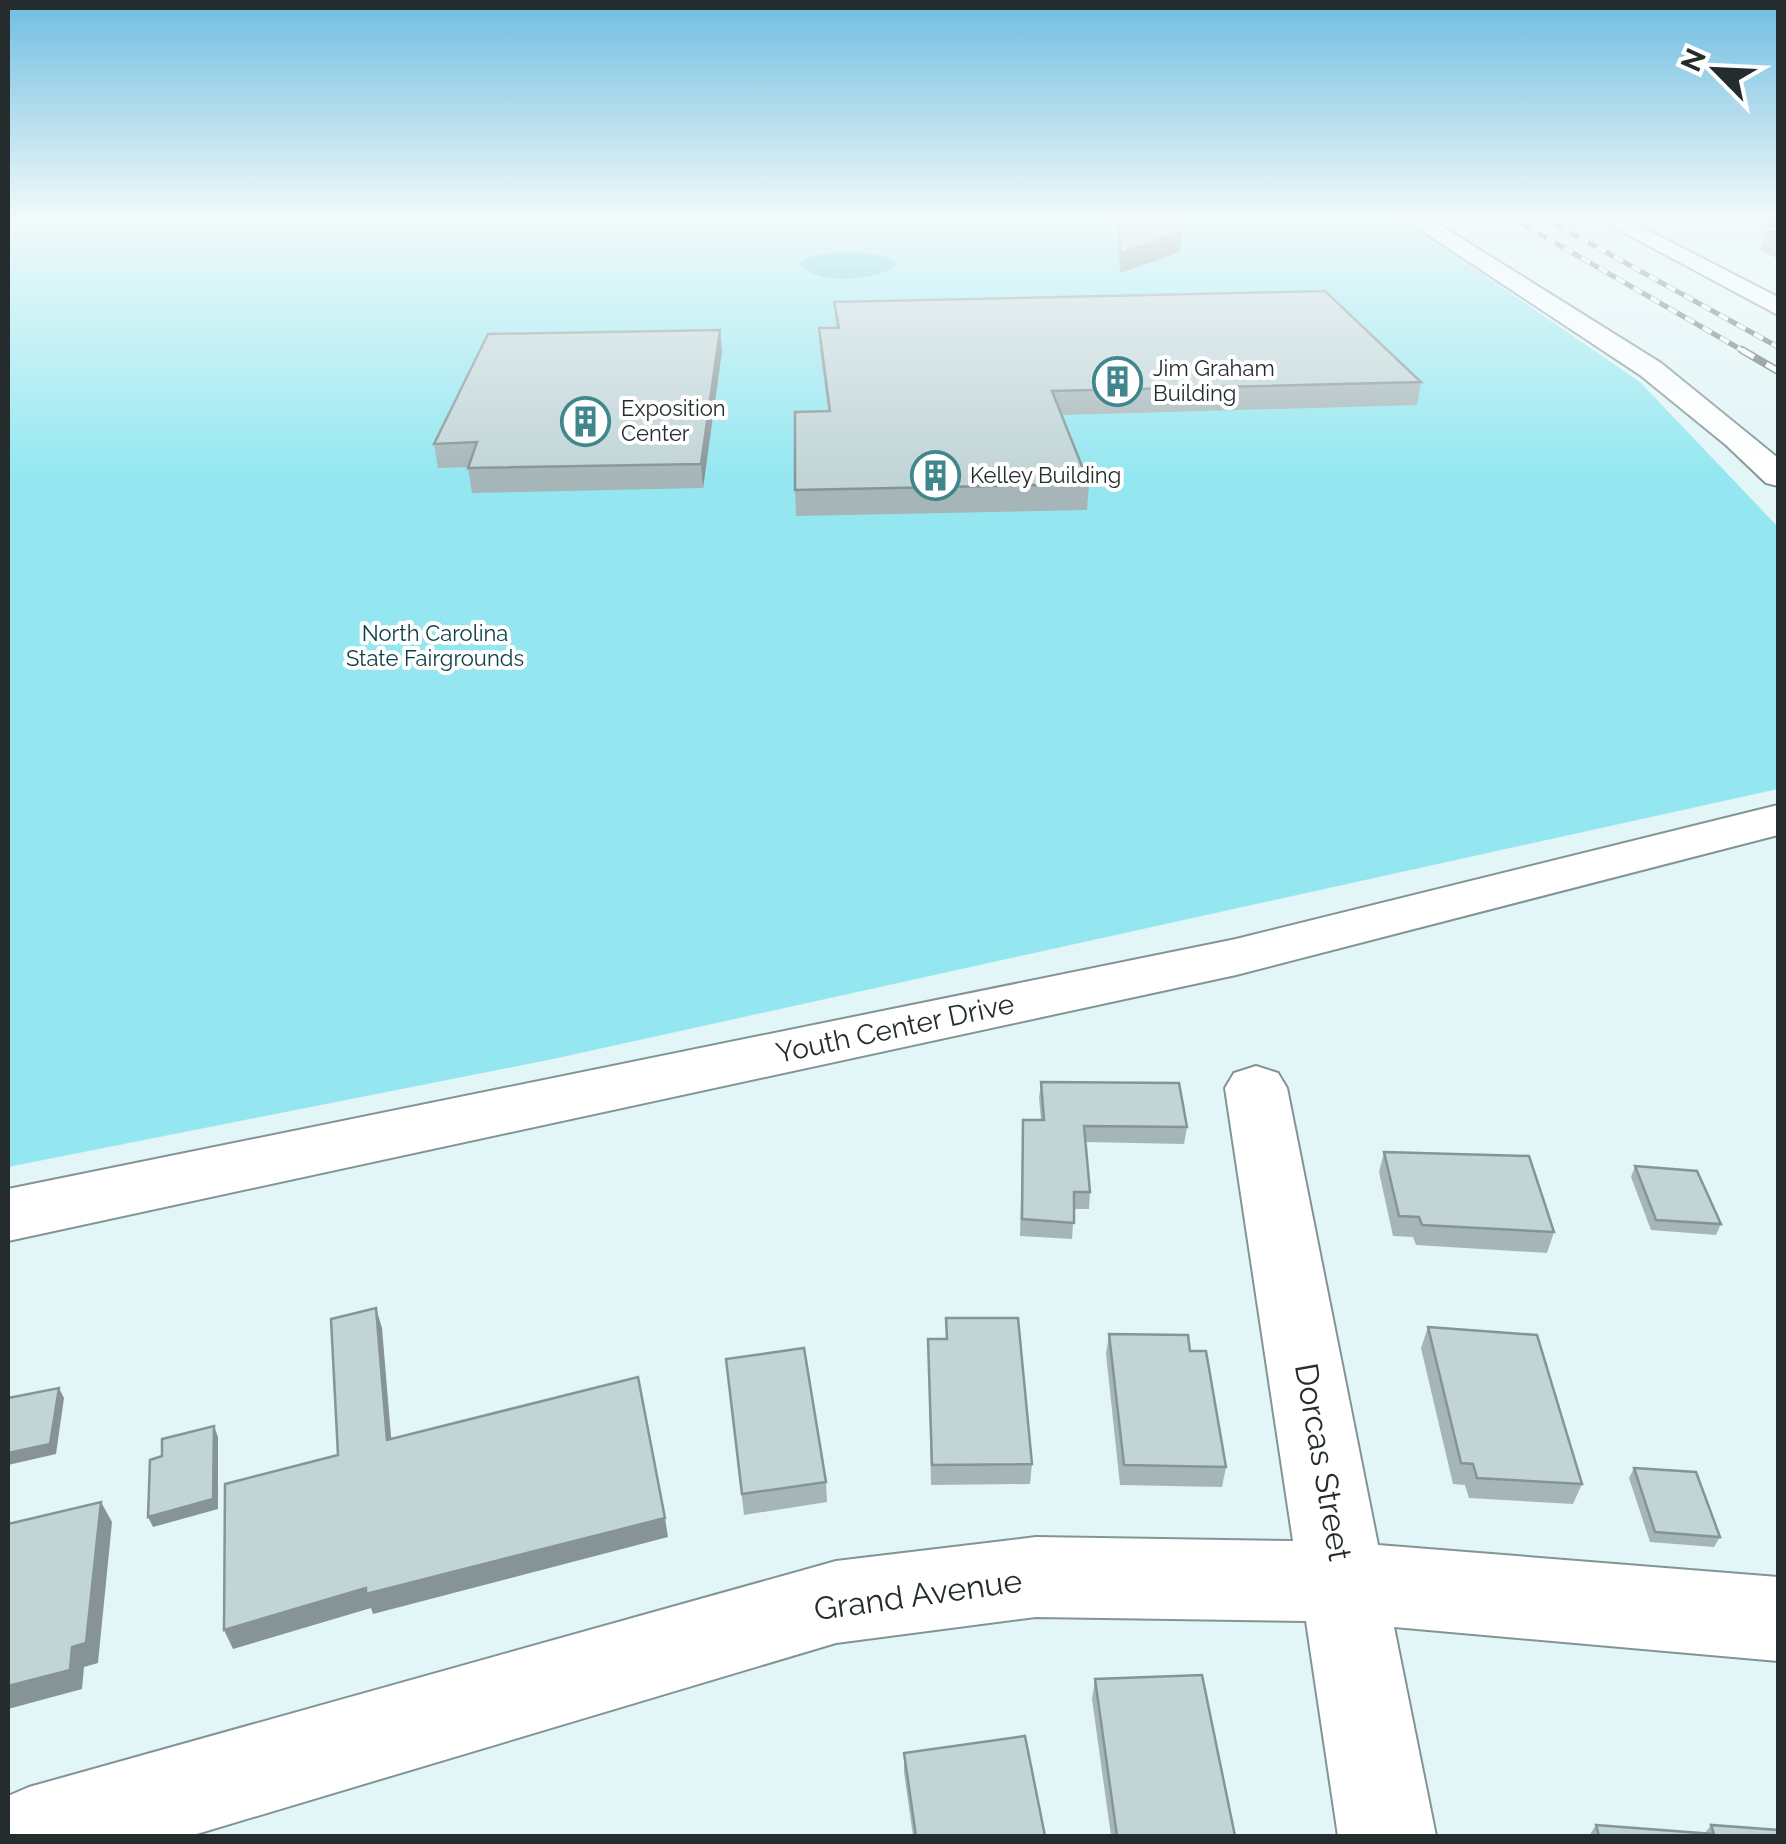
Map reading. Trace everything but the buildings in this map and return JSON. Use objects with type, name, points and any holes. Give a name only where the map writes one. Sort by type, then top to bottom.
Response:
[{"type":"street","points":[[1548,304],[1678,388],[1732,429],[1778,476]]},
{"type":"street","name":"Youth Center Drive","points":[[8,1215],[1236,957],[1778,820]]},
{"type":"street","name":"Dorcas Street","points":[[1256,1088],[1387,1836]]},
{"type":"street","name":"Grand Avenue","points":[[29,1836],[836,1602],[1036,1577],[1344,1582],[1778,1619]]},
{"type":"green space","name":"North Carolina State Fairgrounds","points":[[8,304],[1526,304],[1640,382],[1778,527],[1778,789],[553,1059],[8,1167]]},
{"type":"railway","points":[[1662,304],[1747,353]]},
{"type":"railway","points":[[1700,304],[1778,347]]},
{"type":"railway","points":[[1742,350],[1778,371]]},
{"type":"place","name":"Jim Graham Building","points":[[1118,381]]},
{"type":"place","name":"Exposition Center","points":[[586,421]]},
{"type":"place","name":"Kelley Building","points":[[935,475]]}]
